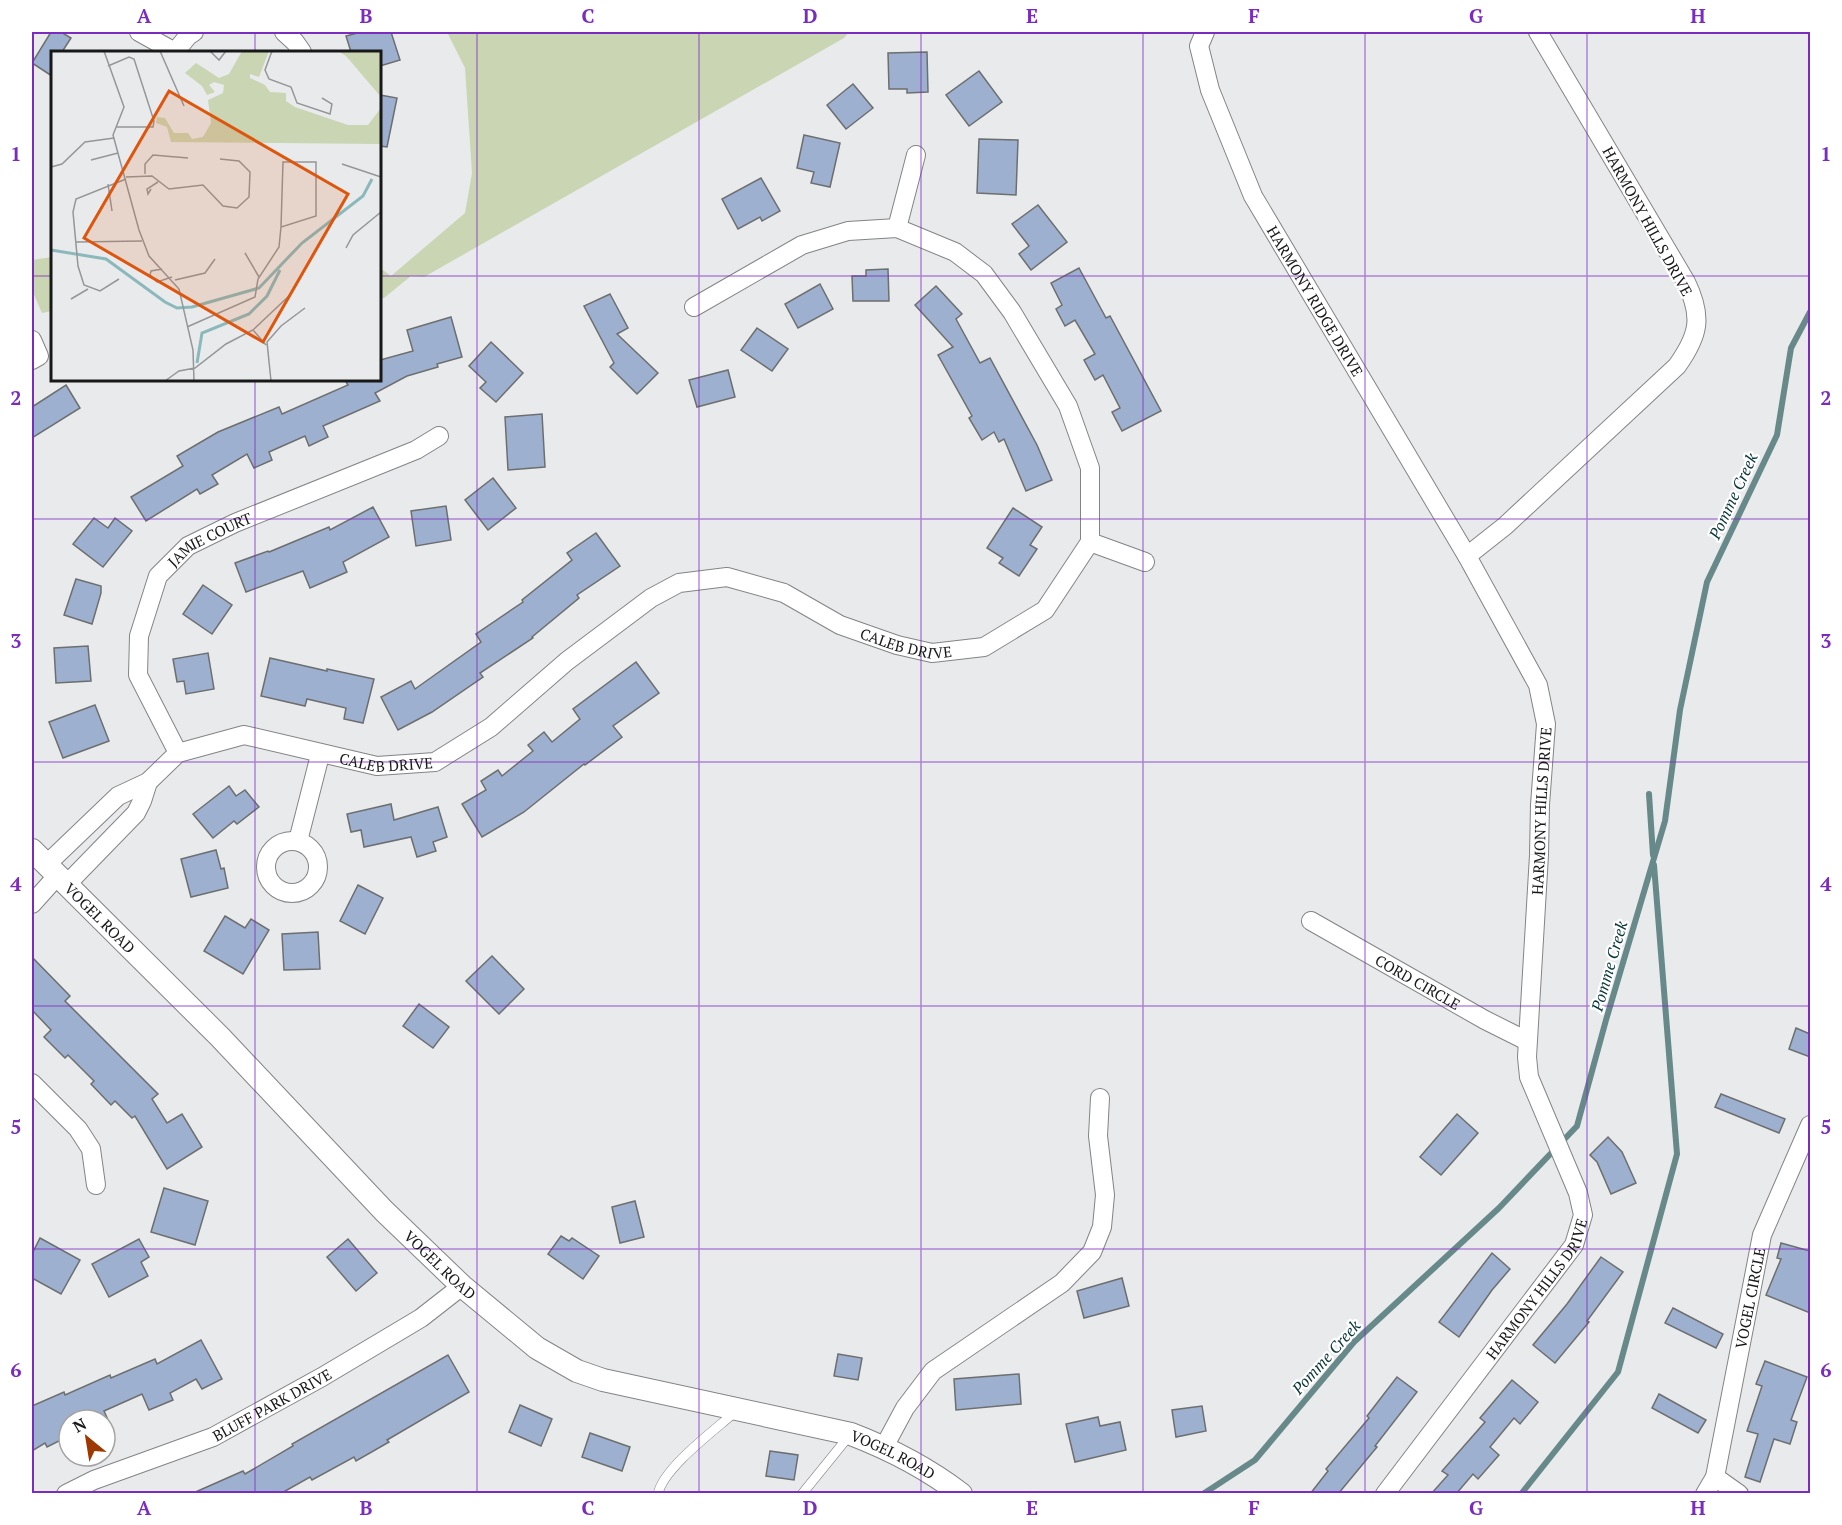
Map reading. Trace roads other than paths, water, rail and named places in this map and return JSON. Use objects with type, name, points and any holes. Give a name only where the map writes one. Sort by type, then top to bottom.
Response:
[{"type":"street","points":[[139,32],[173,51]]},
{"type":"street","points":[[176,51],[194,32]]},
{"type":"street","points":[[284,32],[301,51]]},
{"type":"street","name":"HARMONY RIDGE DRIVE","points":[[1205,32],[1199,46],[1209,90],[1253,196],[1467,556]]},
{"type":"street","name":"HARMONY HILLS DRIVE","points":[[1386,1494],[1574,1245],[1583,1215],[1578,1193],[1528,1077],[1527,1041],[1546,724],[1539,684],[1467,556],[1505,526],[1677,366],[1689,349],[1697,330],[1696,309],[1686,282],[1538,32]]},
{"type":"street","points":[[897,228],[916,154]]},
{"type":"street","points":[[694,307],[802,245],[848,231],[897,228],[955,252],[984,274],[1012,312],[1068,406],[1090,468],[1090,542],[1145,562]]},
{"type":"street","points":[[32,340],[39,356],[32,360]]},
{"type":"street","name":"JAMIE COURT","points":[[178,753],[138,675],[139,636],[158,576],[188,546],[235,524],[416,450],[439,436]]},
{"type":"street","name":"CALEB DRIVE","points":[[51,868],[118,796],[148,782],[178,753],[244,735],[376,766],[435,762],[491,727],[567,662],[651,598],[679,583],[727,577],[738,580],[784,593],[840,625],[897,645],[932,653],[984,647],[1045,610],[1090,542]]},
{"type":"street","points":[[298,842],[320,754]]},
{"type":"street","name":"CALEB DRIVE","points":[[51,868],[136,813],[148,782]]},
{"type":"street","points":[[32,904],[51,868]]},
{"type":"street","name":"VOGEL ROAD","points":[[51,868],[220,1037],[384,1211],[462,1286],[537,1348],[577,1371],[603,1380],[850,1434],[884,1447],[937,1477],[961,1494]]},
{"type":"street","name":"CORD CIRCLE","points":[[1311,921],[1485,1020],[1527,1041]]},
{"type":"street","points":[[32,1083],[78,1129],[91,1149],[96,1185]]},
{"type":"street","points":[[884,1447],[905,1408],[933,1371],[1062,1283],[1092,1252],[1101,1227],[1105,1195],[1098,1136],[1100,1098]]},
{"type":"street","name":"VOGEL CIRCLE","points":[[1705,1494],[1715,1477],[1762,1234],[1810,1125]]},
{"type":"street","name":"BLUFF PARK DRIVE","points":[[66,1494],[94,1480],[213,1437],[422,1318],[462,1286]]},
{"type":"street","points":[[1715,1477],[1739,1494]]},
{"type":"lane","points":[[658,1494],[661,1482],[671,1469],[737,1410]]},
{"type":"lane","points":[[802,1494],[850,1434]]},
{"type":"waterway","name":"Pomme Creek","points":[[1203,1494],[1255,1460],[1354,1342],[1499,1208],[1577,1126],[1665,821],[1680,710],[1707,582],[1777,435],[1791,348],[1810,312]]},
{"type":"waterway","points":[[1649,794],[1653,855]]},
{"type":"waterway","points":[[1521,1494],[1618,1372],[1677,1154],[1654,865]]}]
